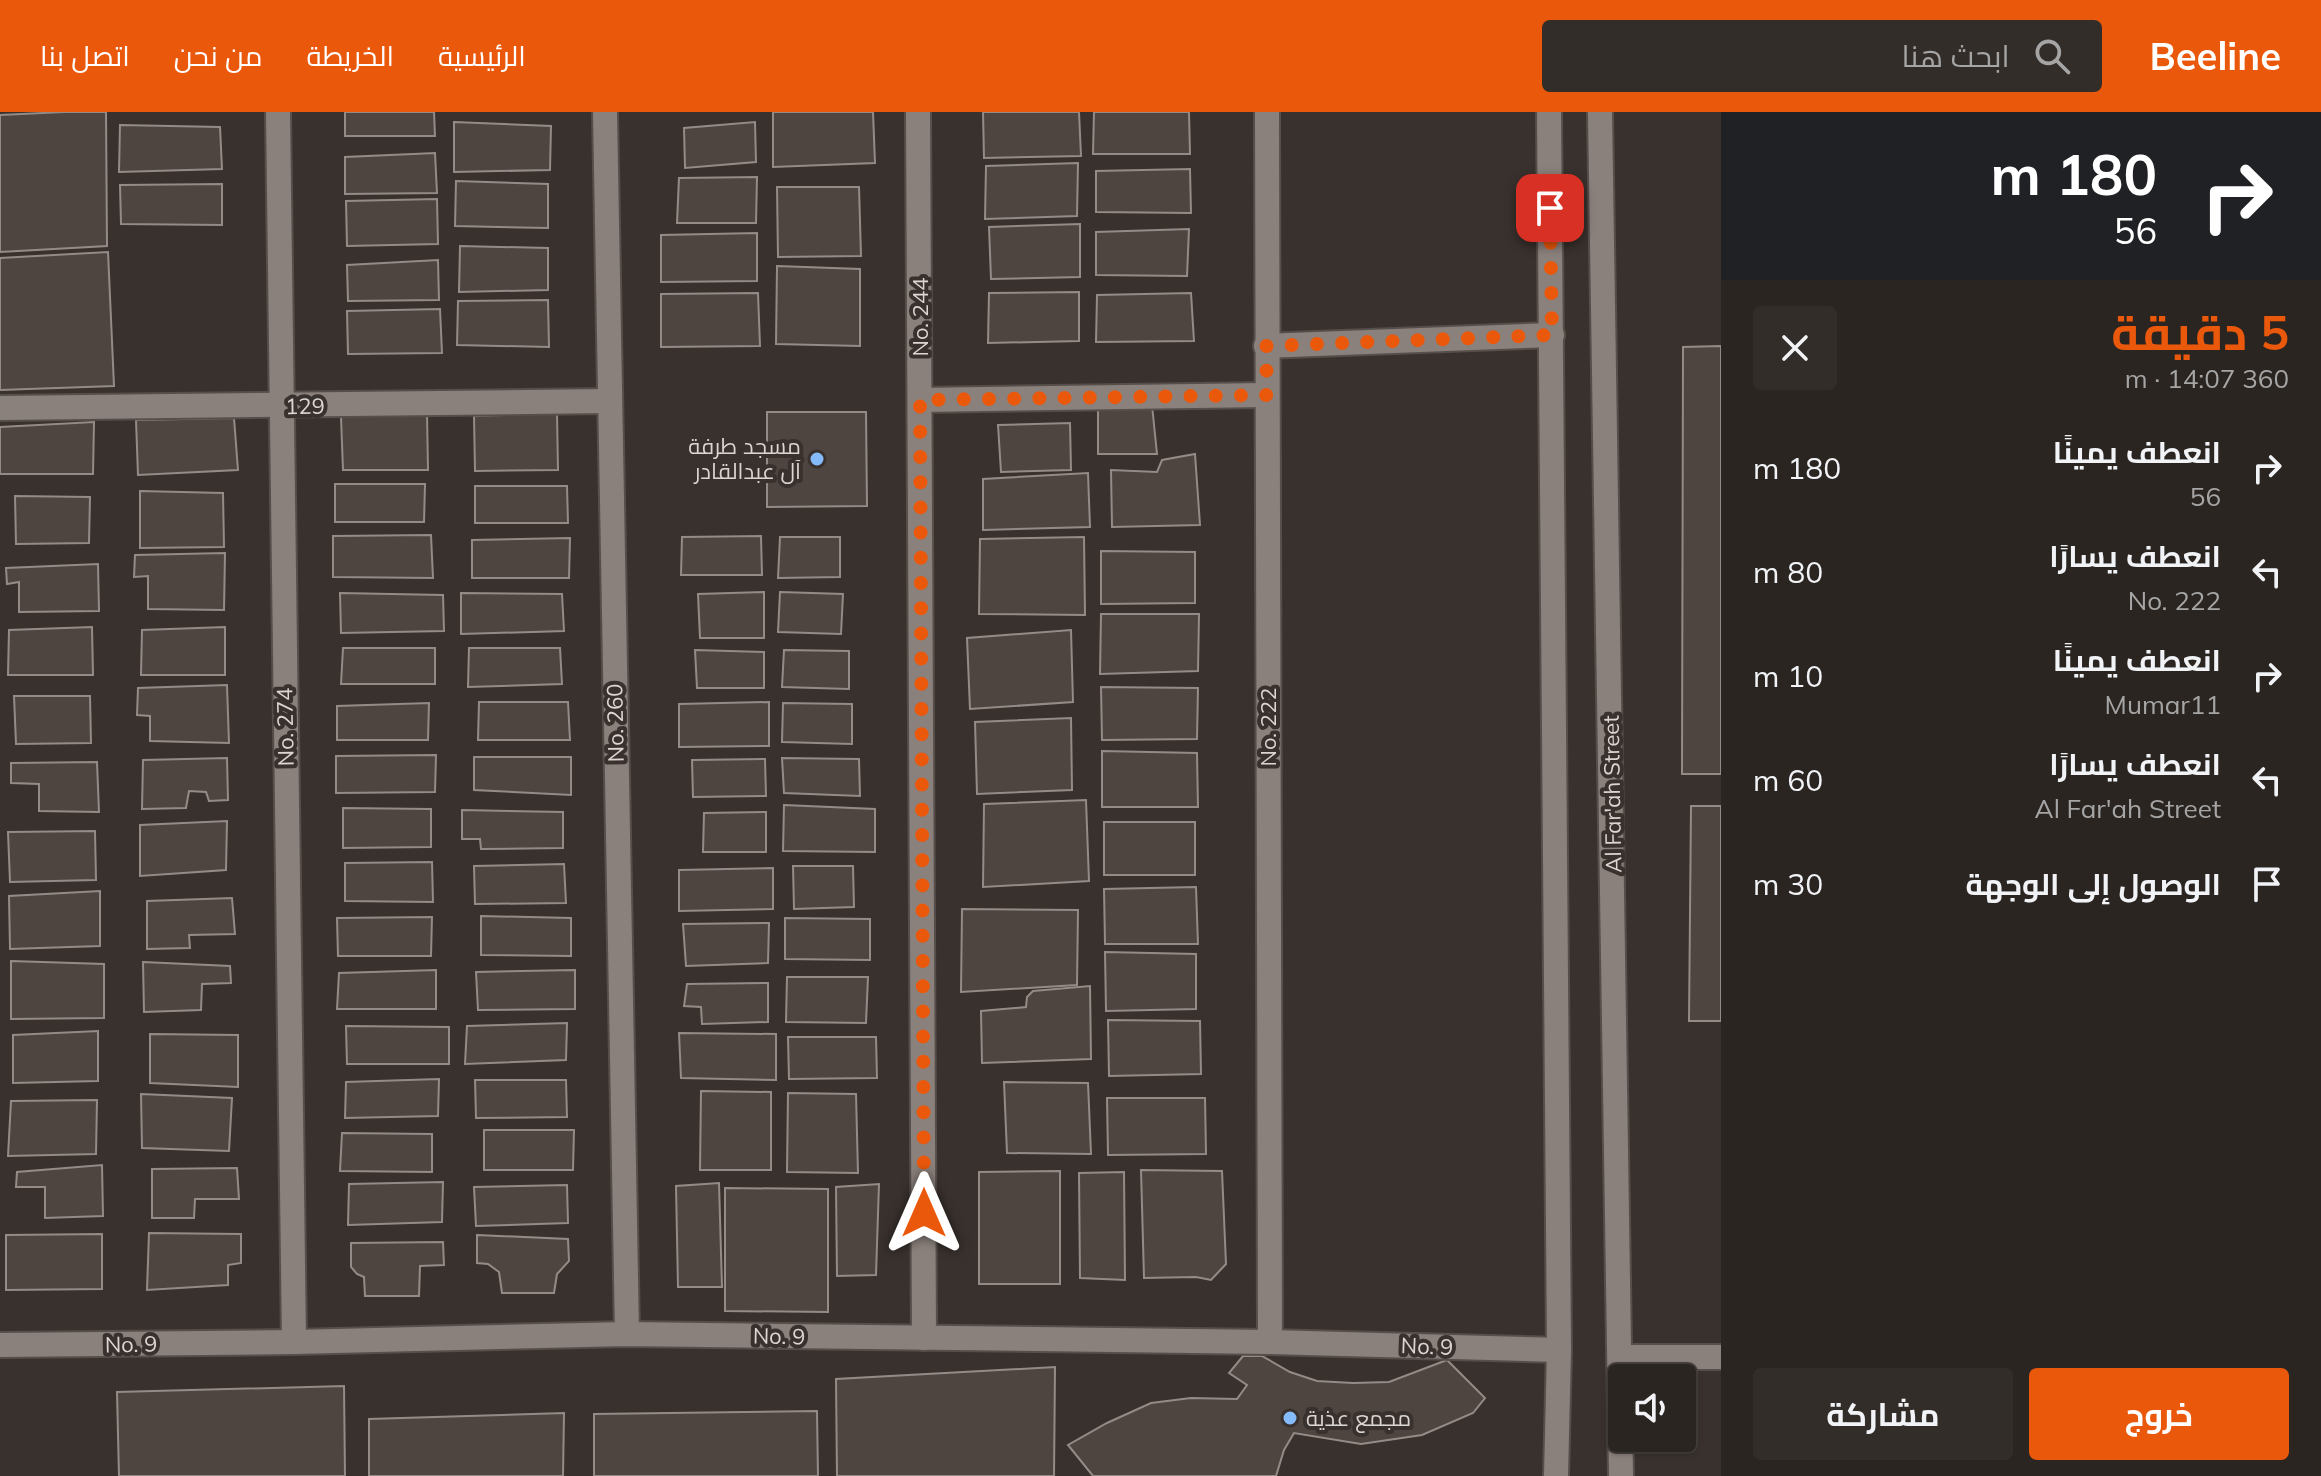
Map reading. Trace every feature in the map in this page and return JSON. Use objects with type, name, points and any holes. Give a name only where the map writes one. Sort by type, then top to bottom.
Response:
[{"type":"street","name":"No. 274","points":[[278,112],[294,1342]]},
{"type":"street","name":"No. 260","points":[[605,112],[627,1334]]},
{"type":"street","name":"No. 244","points":[[918,112],[924,1338]]},
{"type":"street","name":"No. 222","points":[[1267,112],[1270,1342]]},
{"type":"street","points":[[1549,112],[1559,1350],[1556,1476]]},
{"type":"street","name":"Al Far'ah Street","points":[[1600,112],[1621,1476]]},
{"type":"street","points":[[1266,346],[1552,335]]},
{"type":"street","points":[[920,400],[1267,395]]},
{"type":"street","name":"129","points":[[0,408],[609,401]]},
{"type":"street","name":"No. 9","points":[[0,1345],[627,1334],[1270,1342],[1559,1350]]},
{"type":"street","points":[[1621,1357],[1721,1357]]},
{"type":"building","points":[[106,112],[107,246],[0,252],[0,115]]},
{"type":"building","points":[[345,112],[434,112],[435,136],[345,136]]},
{"type":"building","points":[[773,112],[873,112],[875,163],[773,167]]},
{"type":"building","points":[[983,112],[1079,112],[1081,156],[984,158]]},
{"type":"building","points":[[1094,112],[1189,112],[1190,154],[1093,154]]},
{"type":"building","points":[[454,122],[551,126],[550,170],[454,172]]},
{"type":"building","points":[[755,122],[756,162],[685,168],[684,128]]},
{"type":"building","points":[[120,125],[220,127],[222,169],[119,172]]},
{"type":"building","points":[[435,153],[437,193],[345,194],[345,157]]},
{"type":"building","points":[[1078,163],[1077,216],[985,219],[986,166]]},
{"type":"building","points":[[1190,169],[1191,213],[1096,212],[1096,171]]},
{"type":"building","points":[[757,177],[756,223],[677,223],[679,178]]},
{"type":"building","points":[[456,181],[548,184],[548,228],[455,226]]},
{"type":"building","points":[[222,184],[222,225],[121,224],[120,185]]},
{"type":"building","points":[[777,187],[859,187],[861,256],[778,257]]},
{"type":"building","points":[[437,199],[438,244],[347,246],[346,201]]},
{"type":"building","points":[[1080,224],[1080,277],[991,279],[989,227]]},
{"type":"building","points":[[1189,229],[1187,276],[1096,275],[1096,232]]},
{"type":"building","points":[[757,233],[757,281],[661,282],[661,235]]},
{"type":"building","points":[[460,246],[548,248],[548,290],[459,292]]},
{"type":"building","points":[[108,252],[114,386],[0,390],[0,258]]},
{"type":"building","points":[[438,260],[439,300],[348,301],[347,265]]},
{"type":"building","points":[[777,266],[860,269],[860,346],[776,344]]},
{"type":"building","points":[[1079,292],[1079,341],[988,343],[989,293]]},
{"type":"building","points":[[758,293],[760,346],[661,347],[661,294]]},
{"type":"building","points":[[1191,293],[1194,341],[1096,342],[1097,295]]},
{"type":"building","points":[[548,300],[549,347],[457,345],[458,301]]},
{"type":"building","points":[[440,309],[442,353],[348,354],[347,311]]},
{"type":"building","points":[[1721,346],[1721,774],[1682,774],[1683,347]]},
{"type":"building","points":[[1152,405],[1157,454],[1098,454],[1098,407]]},
{"type":"building","name":"مسجد طرفة آل عبدالقادر","points":[[767,412],[866,412],[867,506],[767,507]]},
{"type":"building","points":[[427,413],[428,470],[343,470],[341,417]]},
{"type":"building","points":[[557,413],[558,470],[475,471],[474,416]]},
{"type":"building","points":[[234,418],[238,470],[138,475],[136,420]]},
{"type":"building","points":[[94,422],[93,474],[0,474],[0,427]]},
{"type":"building","points":[[1070,423],[1071,470],[1001,472],[998,425]]},
{"type":"building","points":[[1195,454],[1200,525],[1112,527],[1111,470],[1157,472],[1162,460]]},
{"type":"building","points":[[1088,473],[1090,527],[983,530],[983,479]]},
{"type":"building","points":[[335,484],[425,484],[424,522],[335,522]]},
{"type":"building","points":[[475,486],[567,486],[568,523],[475,523]]},
{"type":"building","points":[[140,491],[223,493],[224,547],[140,548]]},
{"type":"building","points":[[15,496],[90,497],[89,543],[16,544]]},
{"type":"building","points":[[431,535],[433,578],[333,577],[333,536]]},
{"type":"building","points":[[761,536],[762,575],[681,575],[682,537]]},
{"type":"building","points":[[780,537],[840,537],[840,577],[778,578]]},
{"type":"building","points":[[1084,537],[1085,615],[979,614],[980,539]]},
{"type":"building","points":[[570,538],[569,578],[472,578],[472,540]]},
{"type":"building","points":[[1101,551],[1195,552],[1195,603],[1101,604]]},
{"type":"building","points":[[225,553],[224,610],[148,609],[148,576],[134,577],[135,555]]},
{"type":"building","points":[[98,564],[99,611],[19,612],[19,582],[7,584],[6,568]]},
{"type":"building","points":[[764,592],[764,638],[700,638],[698,594]]},
{"type":"building","points":[[780,592],[843,594],[841,634],[778,632]]},
{"type":"building","points":[[340,593],[443,595],[444,631],[341,633]]},
{"type":"building","points":[[461,593],[562,594],[564,631],[461,634]]},
{"type":"building","points":[[1101,614],[1199,614],[1198,671],[1100,674]]},
{"type":"building","points":[[92,627],[93,675],[8,675],[9,630]]},
{"type":"building","points":[[225,627],[225,675],[141,675],[142,630]]},
{"type":"building","points":[[1071,630],[1073,702],[970,709],[967,638]]},
{"type":"building","points":[[343,648],[435,648],[435,684],[341,684]]},
{"type":"building","points":[[469,648],[560,648],[562,684],[468,687]]},
{"type":"building","points":[[695,650],[764,652],[764,688],[697,688]]},
{"type":"building","points":[[784,650],[849,651],[849,689],[782,687]]},
{"type":"building","points":[[227,685],[229,743],[150,741],[150,716],[137,715],[138,688]]},
{"type":"building","points":[[1101,687],[1198,688],[1197,739],[1102,740]]},
{"type":"building","points":[[14,696],[90,696],[91,743],[16,744]]},
{"type":"building","points":[[479,702],[568,702],[570,740],[478,740]]},
{"type":"building","points":[[769,702],[769,746],[679,747],[679,704]]},
{"type":"building","points":[[429,703],[428,740],[337,740],[337,706]]},
{"type":"building","points":[[783,703],[852,704],[852,744],[782,742]]},
{"type":"building","points":[[1071,718],[1072,790],[977,794],[975,722]]},
{"type":"building","points":[[1102,751],[1197,753],[1198,807],[1102,807]]},
{"type":"building","points":[[436,755],[435,792],[336,793],[336,756]]},
{"type":"building","points":[[474,757],[571,757],[571,795],[474,790]]},
{"type":"building","points":[[227,758],[228,800],[209,801],[206,792],[189,791],[186,808],[142,809],[143,760]]},
{"type":"building","points":[[782,758],[859,759],[860,796],[784,793]]},
{"type":"building","points":[[765,759],[766,796],[693,797],[692,760]]},
{"type":"building","points":[[97,762],[99,812],[39,811],[39,784],[11,783],[11,763]]},
{"type":"building","points":[[1086,800],[1089,881],[983,887],[984,804]]},
{"type":"building","points":[[784,805],[875,809],[875,852],[783,851]]},
{"type":"building","points":[[1691,806],[1721,806],[1721,1021],[1689,1021]]},
{"type":"building","points":[[343,808],[431,809],[431,847],[343,848]]},
{"type":"building","points":[[462,810],[563,812],[563,848],[481,849],[480,839],[462,839]]},
{"type":"building","points":[[766,812],[766,852],[703,852],[704,813]]},
{"type":"building","points":[[227,821],[226,870],[140,876],[140,825]]},
{"type":"building","points":[[1104,822],[1195,822],[1195,875],[1104,875]]},
{"type":"building","points":[[95,831],[96,880],[10,882],[8,832]]},
{"type":"building","points":[[432,862],[433,902],[345,901],[345,863]]},
{"type":"building","points":[[564,864],[566,903],[475,904],[474,866]]},
{"type":"building","points":[[793,866],[853,866],[854,907],[794,909]]},
{"type":"building","points":[[773,868],[773,909],[679,911],[679,870]]},
{"type":"building","points":[[1196,887],[1198,944],[1105,944],[1104,889]]},
{"type":"building","points":[[100,891],[100,946],[10,949],[9,896]]},
{"type":"building","points":[[232,898],[235,934],[189,935],[190,948],[147,949],[147,901]]},
{"type":"building","points":[[962,909],[1078,910],[1077,985],[961,992]]},
{"type":"building","points":[[481,916],[571,918],[571,956],[481,955]]},
{"type":"building","points":[[432,917],[431,956],[338,956],[337,918]]},
{"type":"building","points":[[785,918],[870,919],[870,960],[785,959]]},
{"type":"building","points":[[769,923],[768,963],[686,966],[683,924]]},
{"type":"building","points":[[1105,952],[1196,954],[1196,1009],[1106,1011]]},
{"type":"building","points":[[11,961],[104,964],[104,1018],[11,1019]]},
{"type":"building","points":[[143,962],[230,966],[231,983],[202,984],[201,1010],[144,1012]]},
{"type":"building","points":[[436,970],[436,1009],[337,1009],[339,973]]},
{"type":"building","points":[[575,970],[575,1009],[478,1010],[476,972]]},
{"type":"building","points":[[787,977],[868,977],[866,1023],[786,1022]]},
{"type":"building","points":[[768,983],[768,1022],[702,1024],[701,1007],[684,1006],[687,984]]},
{"type":"building","points":[[1090,986],[1091,1059],[982,1063],[981,1011],[1026,1007],[1027,997],[1033,991]]},
{"type":"building","points":[[1108,1020],[1200,1021],[1201,1074],[1109,1076]]},
{"type":"building","points":[[567,1023],[566,1060],[465,1064],[467,1026]]},
{"type":"building","points":[[346,1026],[449,1027],[449,1064],[347,1064]]},
{"type":"building","points":[[98,1031],[98,1081],[13,1083],[13,1035]]},
{"type":"building","points":[[679,1033],[776,1034],[776,1080],[681,1078]]},
{"type":"building","points":[[150,1034],[238,1035],[238,1087],[150,1083]]},
{"type":"building","points":[[788,1037],[876,1037],[877,1078],[789,1079]]},
{"type":"building","points":[[439,1079],[438,1116],[345,1118],[346,1082]]},
{"type":"building","points":[[475,1080],[566,1080],[567,1117],[476,1118]]},
{"type":"building","points":[[1004,1082],[1088,1083],[1091,1154],[1007,1153]]},
{"type":"building","points":[[701,1091],[771,1092],[771,1170],[700,1170]]},
{"type":"building","points":[[788,1093],[856,1094],[858,1173],[787,1172]]},
{"type":"building","points":[[141,1094],[232,1098],[229,1151],[142,1148]]},
{"type":"building","points":[[1107,1098],[1205,1098],[1206,1154],[1108,1155]]},
{"type":"building","points":[[97,1100],[96,1154],[8,1156],[11,1101]]},
{"type":"building","points":[[484,1130],[574,1130],[573,1170],[484,1170]]},
{"type":"building","points":[[342,1133],[432,1134],[432,1172],[340,1171]]},
{"type":"building","points":[[102,1165],[103,1216],[45,1218],[45,1187],[16,1187],[17,1172]]},
{"type":"building","points":[[237,1168],[239,1199],[195,1199],[194,1218],[152,1218],[152,1169]]},
{"type":"building","points":[[1141,1170],[1222,1171],[1226,1264],[1211,1280],[1196,1277],[1144,1278]]},
{"type":"building","points":[[1060,1171],[1060,1284],[979,1284],[979,1172]]},
{"type":"building","points":[[1124,1172],[1125,1280],[1080,1278],[1079,1173]]},
{"type":"building","points":[[443,1182],[442,1222],[348,1225],[349,1184]]},
{"type":"building","points":[[719,1183],[722,1287],[678,1287],[676,1186]]},
{"type":"building","points":[[879,1184],[876,1275],[837,1276],[836,1187]]},
{"type":"building","points":[[567,1185],[568,1223],[476,1226],[474,1187]]},
{"type":"building","points":[[725,1188],[828,1189],[828,1312],[725,1311]]},
{"type":"building","points":[[149,1233],[241,1234],[241,1263],[228,1265],[228,1285],[147,1290]]},
{"type":"building","points":[[102,1234],[102,1289],[6,1290],[6,1235]]},
{"type":"building","points":[[477,1235],[568,1239],[569,1261],[557,1274],[554,1293],[502,1293],[499,1272],[488,1264],[477,1263]]},
{"type":"building","points":[[443,1242],[444,1265],[420,1266],[419,1296],[365,1296],[364,1277],[351,1267],[351,1243]]},
{"type":"building","name":"مجمع عذية","points":[[1243,1356],[1262,1356],[1290,1372],[1317,1381],[1353,1383],[1389,1382],[1447,1360],[1485,1398],[1473,1413],[1422,1435],[1361,1444],[1294,1433],[1284,1450],[1276,1476],[1093,1476],[1068,1445],[1151,1403],[1191,1398],[1237,1399],[1247,1385],[1229,1373]]},
{"type":"building","points":[[1055,1367],[1054,1476],[837,1476],[836,1379]]},
{"type":"building","points":[[344,1386],[345,1476],[119,1476],[117,1392]]},
{"type":"building","points":[[817,1411],[818,1476],[594,1476],[594,1414]]},
{"type":"building","points":[[564,1413],[563,1476],[369,1476],[369,1419]]},
{"type":"place","name":"مسجد طرفة آل عبدالقادر","points":[[817,459]]},
{"type":"place","name":"مجمع عذية","points":[[1290,1418]]},
{"type":"route","points":[[924,1213],[920,400],[1267,395],[1266,346],[1552,335],[1550,208]]}]
